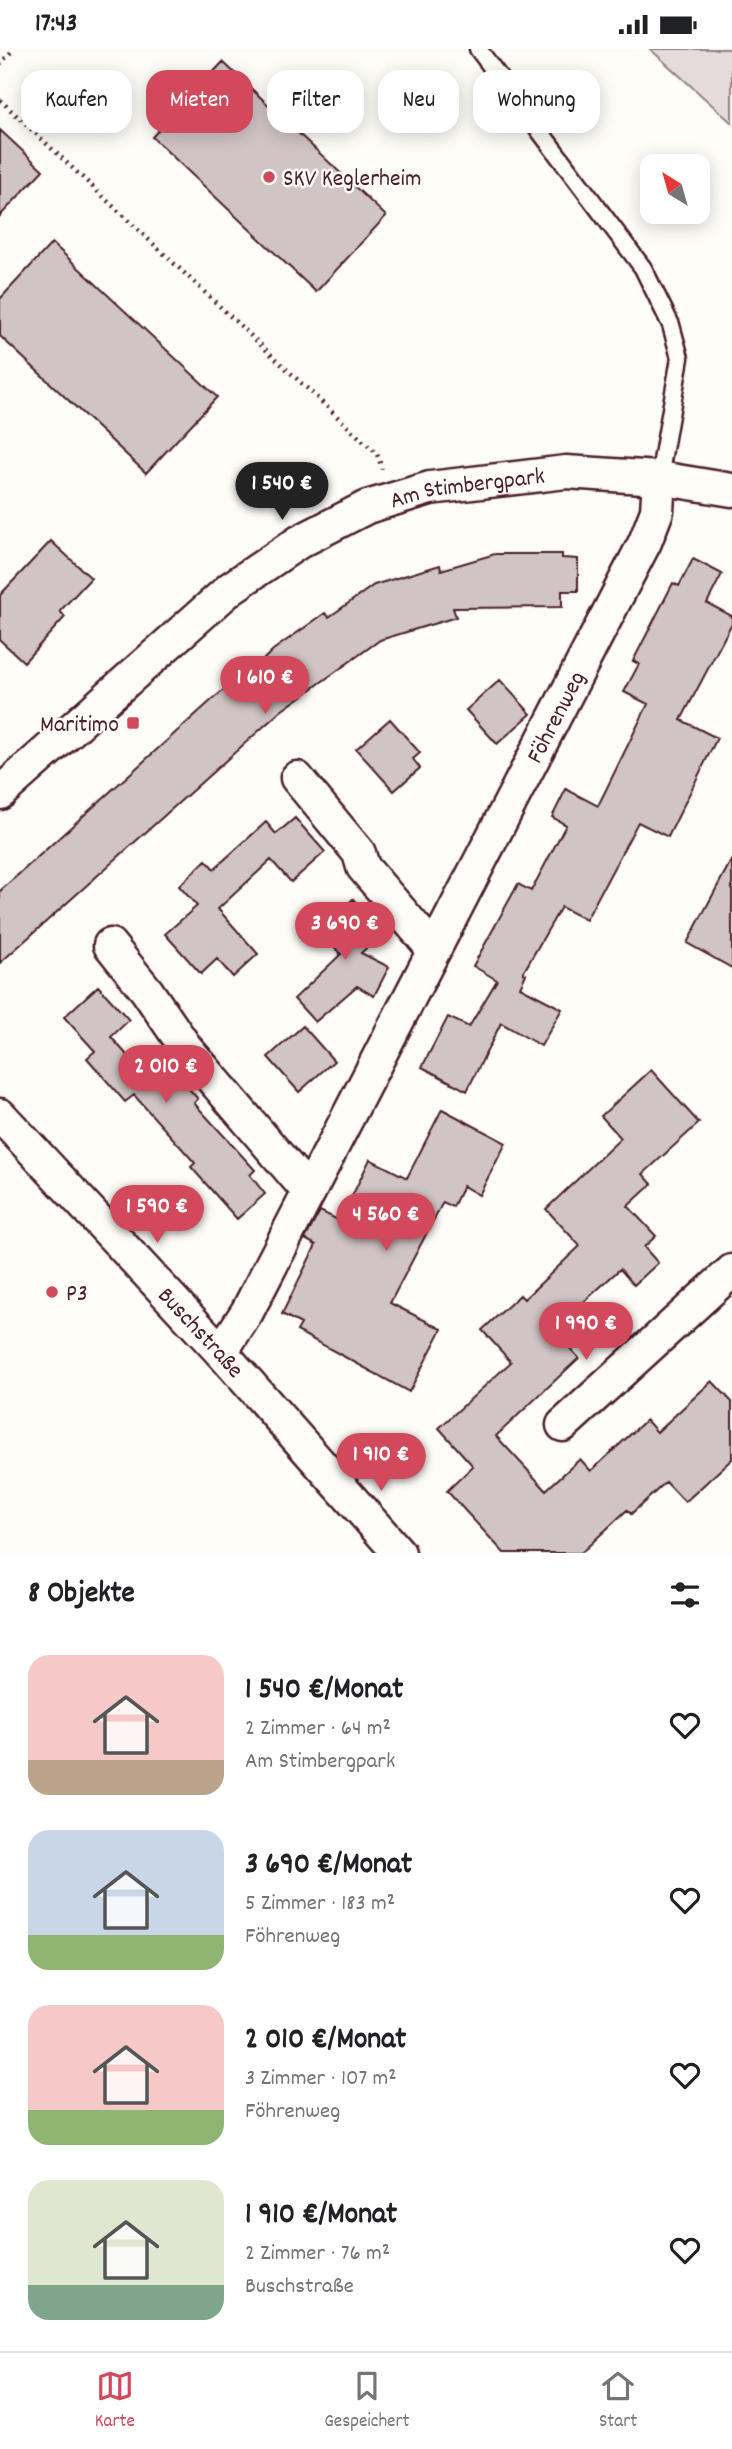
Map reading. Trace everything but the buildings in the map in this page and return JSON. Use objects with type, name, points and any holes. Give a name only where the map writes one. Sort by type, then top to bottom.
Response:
[{"type":"street","name":"Am Stimbergpark","points":[[0,793],[231,588],[299,543],[367,507],[430,488],[566,472],[659,478],[732,490]]},
{"type":"street","name":"Föhrenweg","points":[[221,1352],[247,1312],[645,542],[657,512],[659,478]]},
{"type":"street","points":[[297,778],[359,853],[363,867],[434,950]]},
{"type":"street","points":[[110,945],[147,991],[186,1048],[309,1192]]},
{"type":"street","name":"Buschstraße","points":[[0,1115],[221,1352],[399,1553]]},
{"type":"street","points":[[563,1425],[732,1271]]},
{"type":"lane","points":[[478,49],[643,268],[671,325],[680,358],[659,478]]},
{"type":"path","points":[[0,64],[14,49]]},
{"type":"path","points":[[0,100],[377,454],[392,499]]},
{"type":"shaded area","points":[[650,49],[732,49],[732,123]]},
{"type":"place","name":"SKV Keglerheim","points":[[269,177]]},
{"type":"place","name":"Maritimo","points":[[133,723]]},
{"type":"place","name":"P3","points":[[52,1292]]}]
